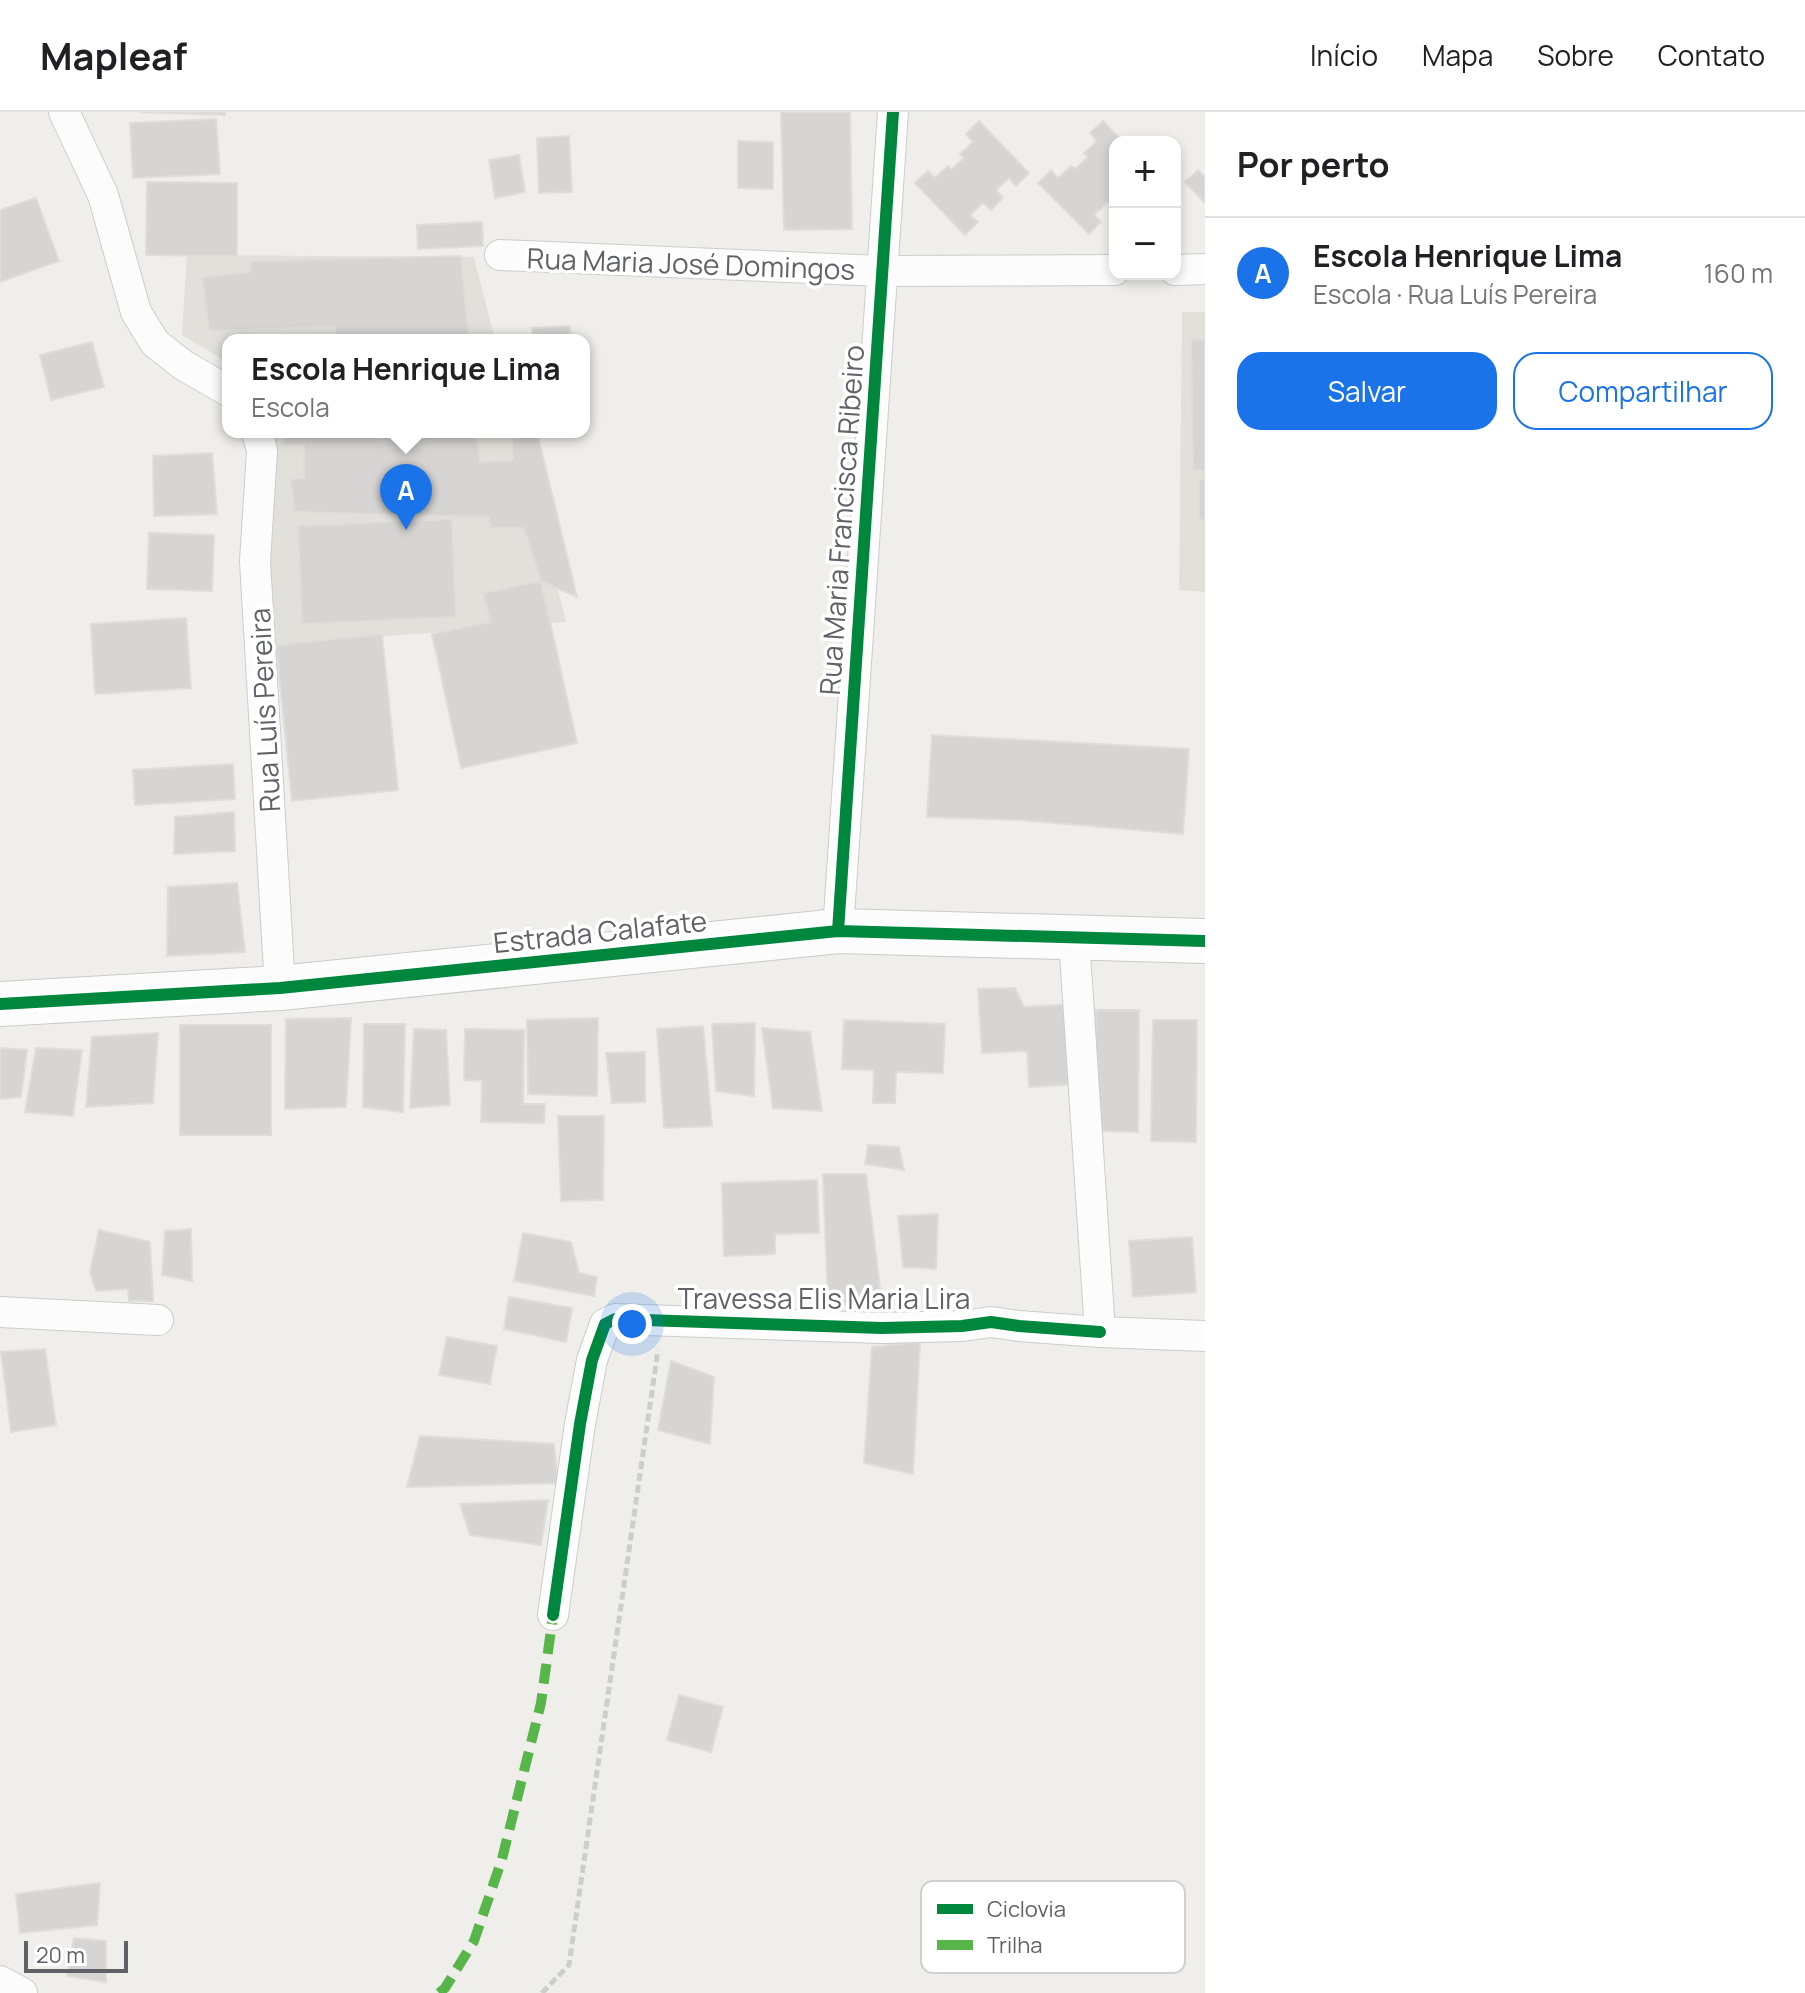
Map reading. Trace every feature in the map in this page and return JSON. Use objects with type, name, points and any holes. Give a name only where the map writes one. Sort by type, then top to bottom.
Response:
[{"type":"street","points":[[64,112],[103,195],[136,312],[155,343],[183,365],[222,388]]},
{"type":"street","name":"Rua Maria Francisca Ribeiro","points":[[838,931],[893,112]]},
{"type":"street","name":"Rua Maria José Domingos","points":[[500,255],[882,271],[1109,270]]},
{"type":"street","points":[[1181,270],[1205,269]]},
{"type":"street","name":"Rua Luís Pereira","points":[[259,438],[262,451],[255,561],[280,988]]},
{"type":"street","name":"Estrada Calafate","points":[[3,1006],[280,988],[838,931],[1205,941]]},
{"type":"street","points":[[1074,938],[1100,1332]]},
{"type":"street","points":[[0,1312],[158,1320]]},
{"type":"street","name":"Travessa Elis Maria Lira","points":[[553,1615],[592,1360],[605,1324],[615,1319],[882,1328],[962,1326],[991,1322],[1100,1332],[1205,1336]]},
{"type":"street","points":[[0,1981],[22,1993]]},
{"type":"path","points":[[542,1993],[569,1965],[659,1341]]},
{"type":"shaded area","points":[[187,255],[474,257],[493,334],[222,334],[222,359],[182,335]]},
{"type":"shaded area","points":[[1182,312],[1205,312],[1205,592],[1179,590]]},
{"type":"shaded area","points":[[265,438],[520,438],[566,622],[272,645]]},
{"type":"building","points":[[140,112],[225,112],[225,115]]},
{"type":"building","points":[[781,112],[850,112],[852,229],[784,230]]},
{"type":"building","points":[[216,119],[220,174],[133,178],[130,123]]},
{"type":"building","points":[[979,121],[1029,173],[1016,186],[1009,178],[996,190],[1003,198],[991,210],[983,203],[970,215],[978,222],[965,235],[915,183],[928,171],[935,178],[948,166],[951,170],[964,158],[960,154],[973,142],[966,134]]},
{"type":"building","points":[[1103,121],[1117,136],[1109,136],[1109,204],[1107,202],[1094,215],[1101,222],[1089,234],[1038,183],[1051,170],[1058,178],[1088,157],[1084,153],[1097,141],[1090,133]]},
{"type":"building","points":[[569,136],[572,192],[539,193],[537,138]]},
{"type":"building","points":[[738,141],[773,142],[773,189],[738,188]]},
{"type":"building","points":[[519,155],[525,192],[495,198],[489,160]]},
{"type":"building","points":[[1198,170],[1205,177],[1205,203],[1185,182]]},
{"type":"building","points":[[147,182],[237,183],[237,256],[146,255]]},
{"type":"building","points":[[36,198],[59,261],[0,282],[0,210]]},
{"type":"building","points":[[482,222],[483,246],[418,249],[417,225]]},
{"type":"building","points":[[461,256],[468,334],[336,334],[335,326],[209,331],[202,277],[250,272],[251,261]]},
{"type":"building","points":[[570,326],[571,334],[532,334],[532,328]]},
{"type":"building","points":[[1205,339],[1205,470],[1193,470],[1191,340]]},
{"type":"building","points":[[92,342],[104,387],[51,400],[40,355]]},
{"type":"building","points":[[284,438],[478,438],[480,462],[513,460],[511,438],[538,438],[577,597],[541,581],[524,528],[490,528],[489,517],[295,512],[290,479],[304,478],[304,445],[283,445]]},
{"type":"building","points":[[212,453],[217,514],[154,516],[153,456]]},
{"type":"building","points":[[1199,479],[1205,479],[1205,520],[1199,520]]},
{"type":"building","points":[[452,519],[456,617],[302,624],[298,526]]},
{"type":"building","points":[[149,533],[214,535],[212,591],[147,589]]},
{"type":"building","points":[[541,581],[577,743],[461,768],[432,634],[490,622],[483,593]]},
{"type":"building","points":[[186,618],[191,688],[95,694],[91,624]]},
{"type":"building","points":[[382,634],[398,790],[292,801],[276,645]]},
{"type":"building","points":[[932,735],[1189,749],[1183,834],[1020,820],[927,817]]},
{"type":"building","points":[[233,764],[235,799],[135,805],[133,770]]},
{"type":"building","points":[[234,812],[235,851],[174,854],[175,817]]},
{"type":"building","points":[[237,883],[245,952],[167,956],[168,887]]},
{"type":"building","points":[[1015,988],[1024,1007],[1074,1004],[1078,1084],[1029,1087],[1027,1051],[982,1053],[978,989]]},
{"type":"building","points":[[1096,1010],[1139,1010],[1138,1132],[1094,1131]]},
{"type":"building","points":[[351,1018],[346,1107],[285,1109],[286,1019]]},
{"type":"building","points":[[598,1018],[597,1096],[528,1094],[527,1020]]},
{"type":"building","points":[[844,1020],[945,1024],[943,1073],[896,1072],[895,1103],[873,1103],[874,1070],[842,1069]]},
{"type":"building","points":[[1153,1020],[1197,1020],[1196,1142],[1151,1141]]},
{"type":"building","points":[[755,1023],[754,1096],[716,1091],[712,1024]]},
{"type":"building","points":[[364,1024],[405,1024],[403,1112],[363,1107]]},
{"type":"building","points":[[180,1025],[271,1025],[271,1135],[180,1135]]},
{"type":"building","points":[[703,1026],[712,1126],[664,1128],[657,1029]]},
{"type":"building","points":[[762,1028],[810,1032],[822,1111],[773,1108]]},
{"type":"building","points":[[414,1029],[446,1030],[450,1105],[410,1108]]},
{"type":"building","points":[[465,1029],[524,1030],[523,1104],[545,1104],[544,1123],[481,1122],[482,1081],[464,1080]]},
{"type":"building","points":[[158,1033],[153,1103],[86,1107],[92,1037]]},
{"type":"building","points":[[0,1048],[27,1050],[21,1097],[0,1099]]},
{"type":"building","points":[[36,1048],[82,1050],[73,1116],[25,1112]]},
{"type":"building","points":[[645,1052],[645,1102],[612,1103],[606,1053]]},
{"type":"building","points":[[558,1116],[604,1116],[603,1200],[561,1201]]},
{"type":"building","points":[[868,1145],[899,1147],[904,1170],[865,1164]]},
{"type":"building","points":[[823,1174],[866,1174],[882,1304],[828,1305]]},
{"type":"building","points":[[817,1180],[819,1233],[775,1234],[775,1254],[724,1256],[722,1183]]},
{"type":"building","points":[[938,1214],[936,1269],[903,1267],[898,1216]]},
{"type":"building","points":[[191,1229],[192,1281],[162,1275],[165,1231]]},
{"type":"building","points":[[99,1230],[150,1242],[153,1301],[129,1301],[128,1289],[96,1291],[90,1272]]},
{"type":"building","points":[[523,1233],[571,1242],[579,1273],[597,1277],[594,1296],[514,1281]]},
{"type":"building","points":[[1192,1237],[1196,1292],[1133,1297],[1129,1241]]},
{"type":"building","points":[[509,1297],[572,1308],[566,1342],[504,1329]]},
{"type":"building","points":[[447,1337],[497,1346],[490,1384],[439,1375]]},
{"type":"building","points":[[920,1342],[913,1474],[864,1463],[872,1347]]},
{"type":"building","points":[[45,1349],[56,1425],[11,1432],[1,1352]]},
{"type":"building","points":[[671,1361],[714,1377],[710,1444],[658,1430]]},
{"type":"building","points":[[420,1436],[554,1444],[558,1483],[407,1487]]},
{"type":"building","points":[[548,1500],[541,1545],[470,1535],[460,1504]]},
{"type":"building","points":[[679,1695],[723,1707],[711,1752],[667,1740]]},
{"type":"building","points":[[100,1883],[97,1925],[20,1933],[16,1894]]},
{"type":"building","points":[[74,1938],[106,1941],[106,1982],[67,1976]]},
{"type":"marked path","points":[[439,1993],[474,1941],[502,1859],[541,1703],[553,1615]]},
{"type":"cycle path","points":[[838,931],[893,112]]},
{"type":"cycle path","points":[[0,1004],[280,988],[838,931],[1205,941]]},
{"type":"cycle path","points":[[553,1615],[580,1424],[592,1360],[605,1324],[615,1319],[882,1328],[962,1326],[991,1322],[1100,1332]]},
{"type":"place","name":"Escola Henrique Lima","points":[[406,530]]}]
